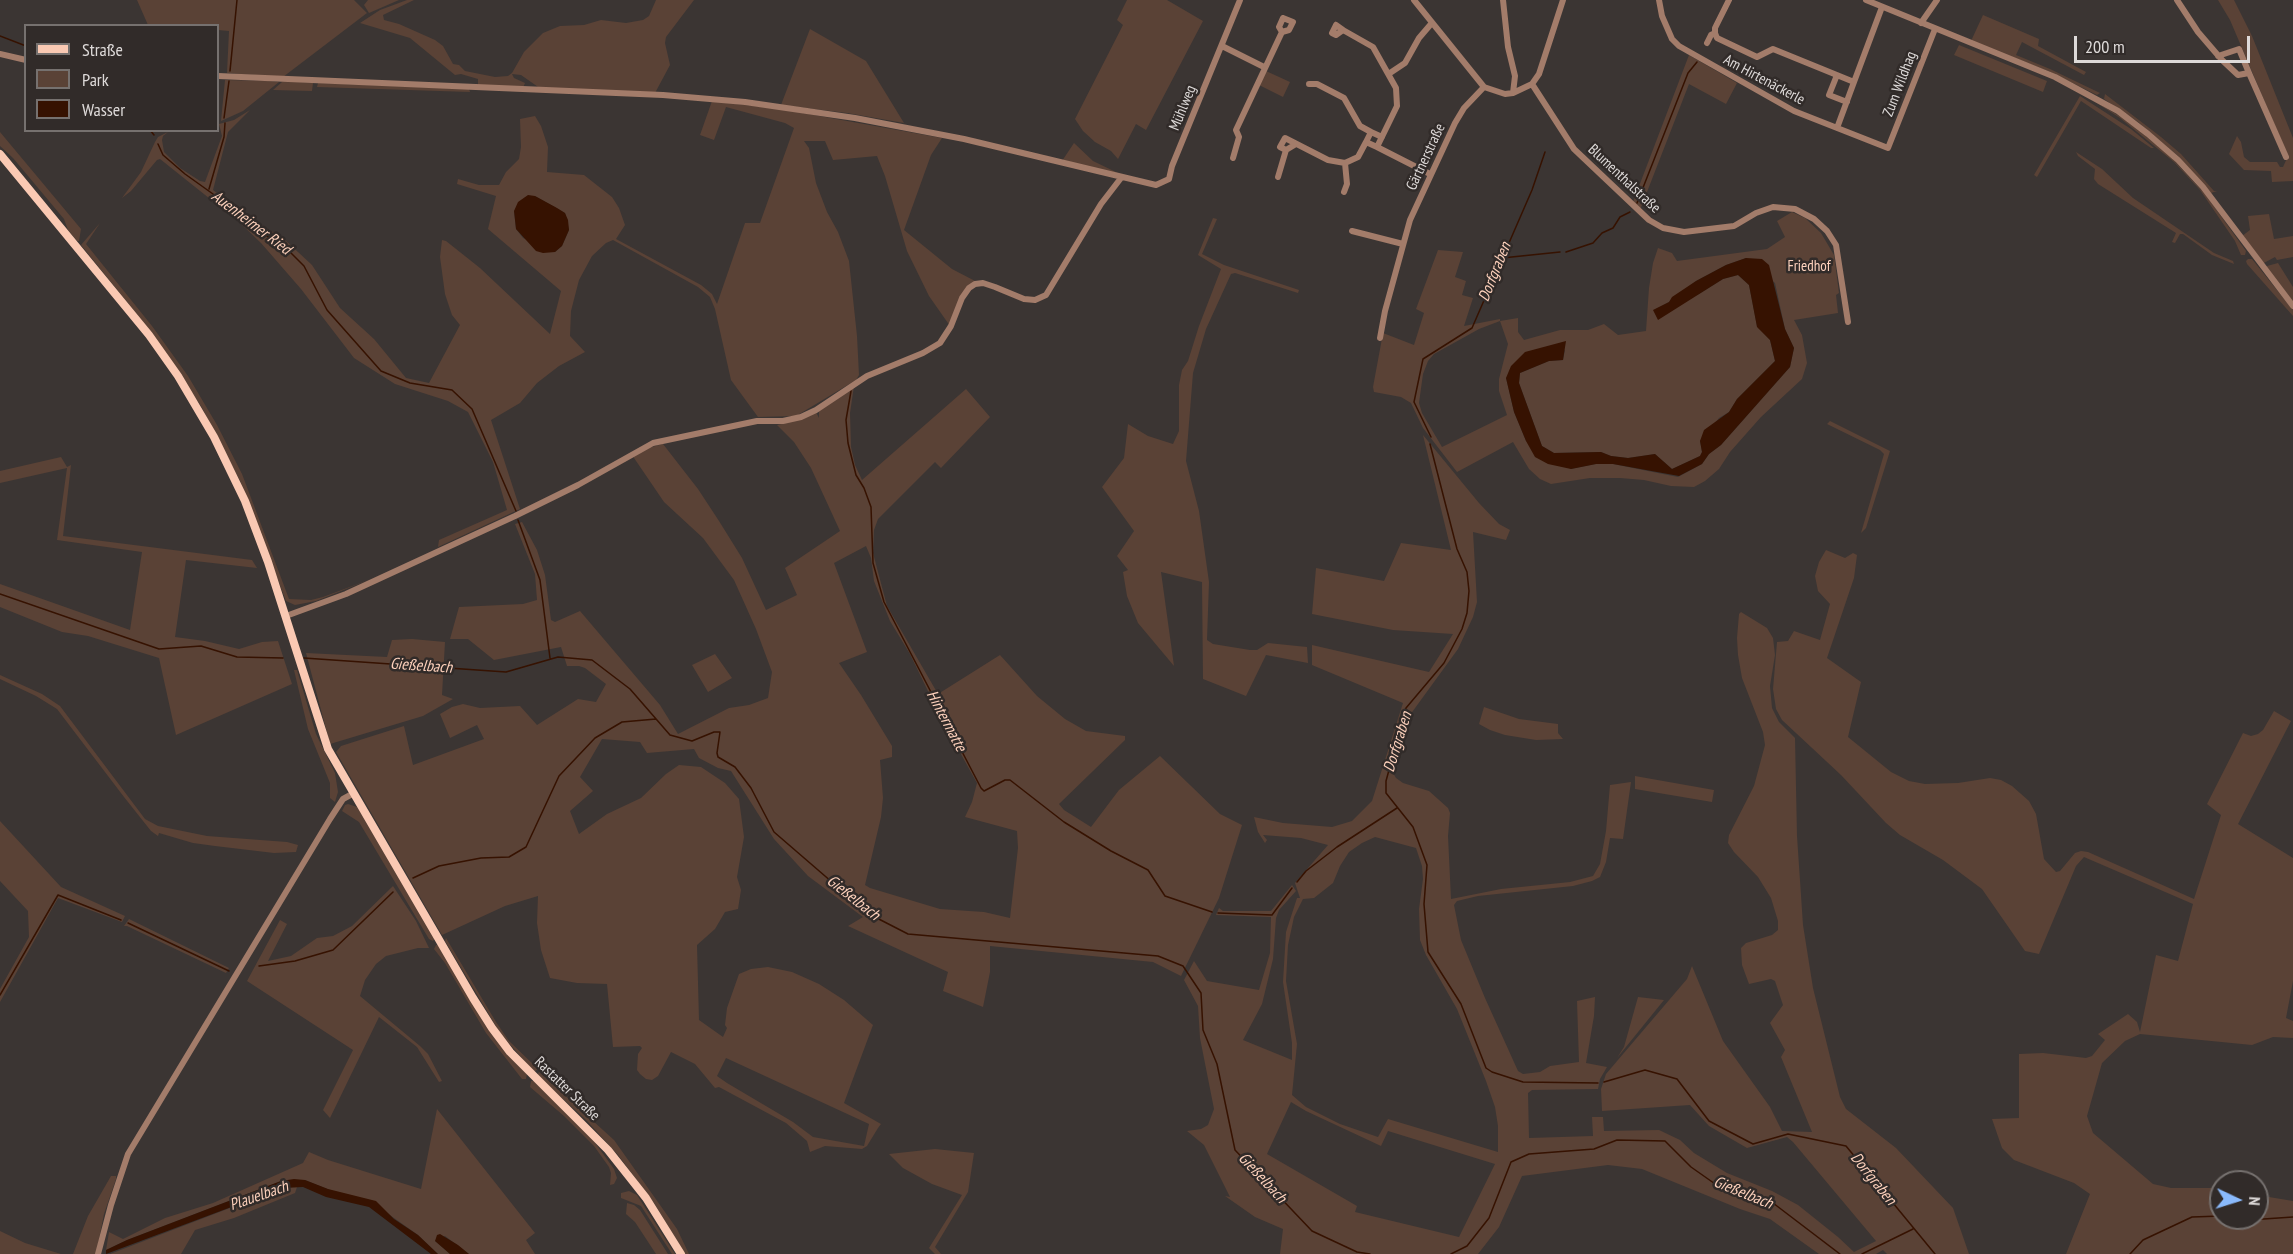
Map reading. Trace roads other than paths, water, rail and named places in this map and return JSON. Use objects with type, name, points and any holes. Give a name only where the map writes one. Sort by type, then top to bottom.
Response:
[{"type":"main road","name":"Rastatter Straße","points":[[0,154],[149,335],[178,375],[214,437],[245,501],[328,748],[492,1028],[527,1070],[608,1150],[646,1198],[681,1254]]},
{"type":"street","name":"Mühlweg","points":[[1121,178],[1124,176],[1156,185],[1169,179],[1172,166],[1240,0]]},
{"type":"street","points":[[1414,0],[1431,24],[1484,87],[1498,93],[1514,93],[1532,84],[1539,74],[1563,0]]},
{"type":"street","points":[[1503,0],[1508,47],[1515,76],[1514,93]]},
{"type":"street","name":"Am Hirtenäckerle","points":[[1659,0],[1662,16],[1672,39],[1679,46],[1770,99],[1888,148]]},
{"type":"street","points":[[1729,0],[1715,28],[1717,38],[1757,57],[1773,49],[1854,82]]},
{"type":"street","points":[[1866,0],[2055,77],[2118,111],[2178,160],[2202,187],[2293,306]]},
{"type":"street","points":[[1921,23],[1937,0]]},
{"type":"street","points":[[2177,0],[2198,32],[2218,56],[2238,75],[2249,74]]},
{"type":"street","points":[[1837,128],[1880,4]]},
{"type":"street","points":[[1390,73],[1405,63],[1419,38],[1431,24]]},
{"type":"street","name":"Zum Wildhag","points":[[1888,148],[1935,29]]},
{"type":"street","points":[[1343,30],[1373,47],[1390,73],[1396,88],[1397,106],[1377,147]]},
{"type":"street","points":[[1233,158],[1239,137],[1236,130],[1264,66],[1282,32]]},
{"type":"street","points":[[1707,43],[1711,34],[1715,33]]},
{"type":"street","points":[[1222,46],[1264,66]]},
{"type":"street","points":[[2218,56],[2239,49],[2286,157]]},
{"type":"street","points":[[0,54],[24,60]]},
{"type":"street","points":[[1837,75],[1829,95],[1847,102]]},
{"type":"street","points":[[219,76],[663,95],[744,102],[855,118],[953,137],[1121,178],[1101,204],[1046,295],[1035,300],[1024,299],[983,283],[975,284],[962,298],[951,326],[940,343],[923,353],[867,376],[809,413],[783,421],[758,421],[652,443],[578,485],[515,516],[346,594],[285,616]]},
{"type":"street","points":[[1309,84],[1317,84],[1344,98],[1360,126],[1382,137]]},
{"type":"street","name":"Blumenthalstraße","points":[[1532,84],[1574,149],[1649,220],[1663,228],[1684,232],[1734,226],[1756,213],[1773,207],[1789,207],[1814,219],[1827,231],[1836,245],[1848,322]]},
{"type":"street","name":"Gärtnerstraße","points":[[1380,338],[1410,220],[1430,174],[1464,108],[1484,87]]},
{"type":"street","points":[[1286,150],[1280,147],[1285,138],[1328,160],[1345,163],[1358,157],[1371,132]]},
{"type":"street","points":[[1366,142],[1430,174]]},
{"type":"street","points":[[1278,177],[1286,150],[1296,144]]},
{"type":"street","points":[[1344,192],[1347,184],[1345,163]]},
{"type":"street","points":[[1352,231],[1403,244]]},
{"type":"street","points":[[98,1254],[128,1154],[330,819],[343,799],[354,793]]},
{"type":"water","points":[[528,195],[535,196],[565,213],[569,230],[562,246],[555,252],[536,251],[516,229],[514,211],[518,202]]},
{"type":"water","points":[[1746,258],[1762,259],[1769,265],[1785,329],[1794,348],[1790,367],[1702,464],[1679,476],[1613,464],[1596,464],[1571,469],[1548,464],[1535,457],[1514,412],[1506,378],[1511,366],[1525,352],[1566,341],[1563,360],[1549,361],[1520,373],[1519,383],[1542,446],[1554,453],[1601,452],[1628,458],[1655,454],[1672,469],[1700,456],[1702,452],[1700,441],[1704,430],[1729,412],[1737,399],[1775,361],[1770,340],[1757,327],[1749,285],[1738,275],[1723,279],[1658,320],[1653,310],[1669,302],[1672,297],[1696,281],[1726,265]]},
{"type":"water","name":"Plauelbach","points":[[305,1180],[328,1189],[376,1201],[394,1219],[418,1235],[438,1254],[431,1254],[369,1207],[326,1197],[303,1187],[282,1188],[106,1254],[106,1250],[127,1240],[281,1181]]},
{"type":"water","points":[[440,1234],[469,1254],[450,1254],[435,1241],[437,1235]]},
{"type":"waterway","points":[[230,71],[237,0]]},
{"type":"waterway","name":"Auenheimer Ried","points":[[0,36],[24,45]]},
{"type":"waterway","points":[[1637,203],[1688,73],[1697,62]]},
{"type":"waterway","points":[[224,118],[229,81]]},
{"type":"waterway","points":[[209,189],[224,137],[225,123]]},
{"type":"waterway","name":"Auenheimer Ried","points":[[158,144],[163,155],[185,174],[254,228],[284,246],[304,266],[327,310],[381,371],[410,383],[452,390],[472,409],[516,511]]},
{"type":"waterway","name":"Dorfgraben","points":[[1431,437],[1414,402],[1423,359],[1472,328],[1532,190],[1545,152]]},
{"type":"waterway","points":[[1566,252],[1593,243],[1602,233],[1613,228],[1620,217],[1630,212]]},
{"type":"waterway","points":[[1502,258],[1560,252]]},
{"type":"waterway","name":"Hintermatte","points":[[851,391],[846,420],[848,443],[856,475],[871,507],[873,563],[884,602],[981,788],[984,791],[1005,780],[1010,780],[1064,822],[1111,851],[1148,870],[1165,896],[1212,912]]},
{"type":"waterway","name":"Dorfgraben","points":[[1430,444],[1457,549],[1467,572],[1469,591],[1467,613],[1462,629],[1444,663],[1406,708],[1386,781],[1386,793],[1413,827],[1427,865],[1424,904],[1428,952],[1461,1004],[1486,1068],[1523,1082],[1598,1083]]},
{"type":"waterway","name":"Auenheimer Ried","points":[[518,520],[540,580],[550,658]]},
{"type":"waterway","name":"Gießelbach","points":[[0,594],[159,649],[201,646],[237,657],[283,658]]},
{"type":"waterway","name":"Gießelbach","points":[[304,658],[506,672],[558,657],[592,660],[630,689],[670,735],[692,741],[714,732],[720,732],[718,757],[735,767],[751,788],[774,832],[869,914],[908,934],[1158,956],[1183,966],[1201,993],[1203,1030],[1217,1064],[1235,1150],[1312,1231],[1357,1252],[1370,1254]]},
{"type":"waterway","points":[[413,878],[439,866],[481,858],[509,857],[526,847],[559,776],[595,738],[622,722],[656,719]]},
{"type":"waterway","name":"Hintermatte","points":[[1297,882],[1306,871],[1337,847],[1397,808]]},
{"type":"waterway","name":"Hintermatte","points":[[1218,913],[1272,915],[1292,888]]},
{"type":"waterway","points":[[259,966],[295,961],[333,950],[393,892]]},
{"type":"waterway","points":[[0,995],[58,895],[121,920]]},
{"type":"waterway","points":[[128,923],[229,971]]},
{"type":"waterway","name":"Dorfgraben","points":[[1604,1082],[1645,1070],[1677,1079],[1709,1121],[1753,1144],[1788,1134],[1846,1146],[1935,1254]]},
{"type":"waterway","name":"Gießelbach","points":[[1451,1254],[1467,1246],[1489,1218],[1511,1162],[1529,1154],[1594,1149],[1617,1140],[1665,1141],[1691,1167],[1718,1186],[1773,1203],[1840,1254]]},
{"type":"waterway","name":"Gießelbach","points":[[2130,1254],[2143,1240],[2192,1217],[2209,1216]]},
{"type":"waterway","name":"Gießelbach","points":[[2269,1219],[2293,1217]]},
{"type":"waterway","name":"Gießelbach","points":[[1862,1254],[1913,1229]]},
{"type":"park label","name":"Friedhof","points":[[1809,267]]}]
